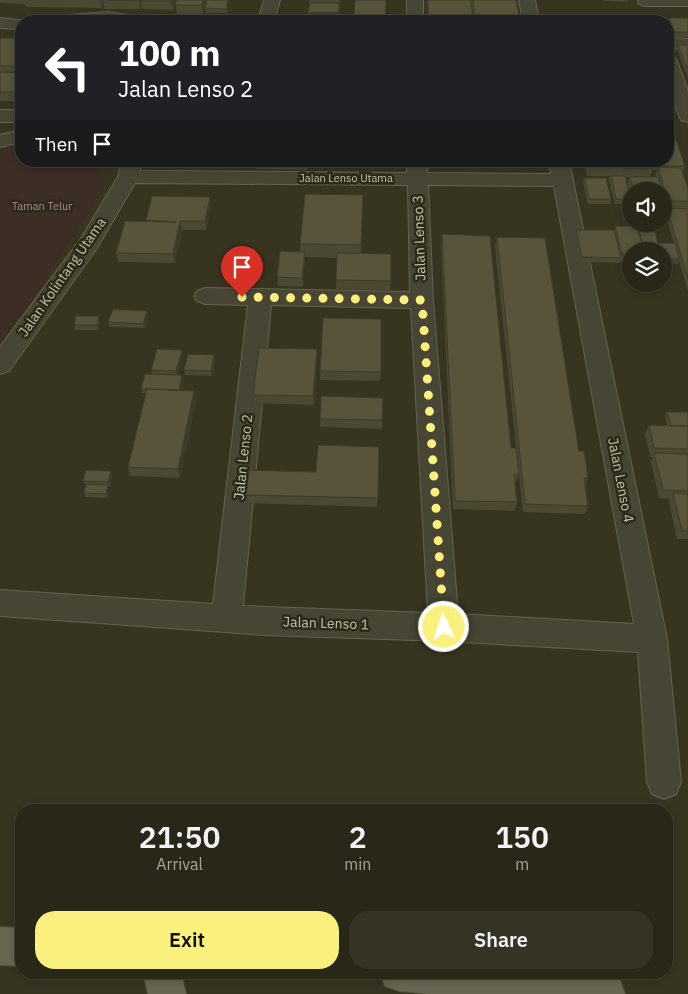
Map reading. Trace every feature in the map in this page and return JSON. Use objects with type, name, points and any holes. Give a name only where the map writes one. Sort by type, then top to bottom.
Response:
[{"type":"main road","points":[[0,946],[15,947]]},
{"type":"main road","points":[[164,979],[167,994]]},
{"type":"main road","points":[[480,979],[549,985],[606,994]]},
{"type":"street","points":[[268,15],[272,0]]},
{"type":"street","points":[[415,0],[415,15]]},
{"type":"street","points":[[527,0],[530,15]]},
{"type":"street","points":[[647,5],[688,2]]},
{"type":"street","points":[[0,23],[15,24]]},
{"type":"street","points":[[674,43],[688,44]]},
{"type":"street","points":[[674,78],[688,116]]},
{"type":"street","points":[[0,116],[15,116]]},
{"type":"street","points":[[0,140],[15,137]]},
{"type":"street","name":"Jalan Kolintang Utama","points":[[0,365],[89,244],[131,167]]},
{"type":"street","name":"Jalan Lenso Utama","points":[[246,167],[561,170]]},
{"type":"street","name":"Jalan Lenso 3","points":[[417,170],[422,300],[444,627]]},
{"type":"street","name":"Jalan Lenso 4","points":[[561,170],[652,640],[664,782]]},
{"type":"street","points":[[205,296],[422,300]]},
{"type":"street","name":"Jalan Lenso 2","points":[[227,617],[260,298]]},
{"type":"street","name":"Jalan Lenso 1","points":[[0,603],[265,621],[444,627],[652,640]]},
{"type":"green space","name":"Taman Telur","points":[[11,145],[15,145],[15,167],[99,167],[104,188],[0,350],[0,152]]},
{"type":"building","points":[[141,0],[172,0],[141,1]]},
{"type":"building","points":[[177,0],[203,0],[202,5],[175,5]]},
{"type":"building","points":[[207,0],[228,0],[226,9],[205,8]]},
{"type":"building","points":[[355,0],[386,0],[385,15],[354,15]]},
{"type":"building","points":[[428,0],[471,0],[472,15],[429,15]]},
{"type":"building","points":[[473,0],[516,0],[519,15],[474,15]]},
{"type":"building","points":[[310,3],[339,3],[338,13],[308,13]]},
{"type":"building","points":[[308,13],[339,13],[339,15],[308,15]]},
{"type":"building","points":[[674,18],[688,18],[688,32],[675,32]]},
{"type":"building","points":[[1,38],[15,38],[15,66],[0,66]]},
{"type":"building","points":[[678,45],[688,45],[688,70]]},
{"type":"building","points":[[0,72],[15,73],[15,92],[0,92]]},
{"type":"building","points":[[674,139],[676,139],[685,166],[674,166]]},
{"type":"building","points":[[652,167],[653,169],[622,168]]},
{"type":"building","points":[[658,167],[681,168],[688,188],[688,201],[672,201],[672,182],[662,182]]},
{"type":"building","points":[[611,176],[625,176],[626,182],[622,182],[622,199],[616,199]]},
{"type":"building","points":[[630,177],[658,177],[659,182],[631,182]]},
{"type":"building","points":[[585,178],[606,178],[611,199],[589,199]]},
{"type":"building","points":[[305,194],[363,195],[361,245],[300,244]]},
{"type":"building","points":[[152,196],[210,197],[205,221],[180,221],[173,254],[116,253],[125,221],[176,222],[146,220]]},
{"type":"building","points":[[672,208],[688,209],[688,279],[672,225]]},
{"type":"building","points":[[615,226],[622,226],[622,232],[639,232],[641,242],[622,242],[622,254]]},
{"type":"building","points":[[576,230],[614,230],[621,258],[582,257]]},
{"type":"building","points":[[639,232],[655,232],[658,242],[642,242]]},
{"type":"building","points":[[442,234],[490,236],[511,448],[516,448],[519,474],[514,474],[517,502],[455,501]]},
{"type":"building","points":[[497,237],[545,238],[579,451],[584,451],[588,478],[584,478],[588,506],[525,504]]},
{"type":"building","points":[[672,243],[675,243],[679,259],[672,259]]},
{"type":"building","points":[[280,251],[305,252],[302,278],[277,277]]},
{"type":"building","points":[[337,253],[391,254],[391,281],[336,280]]},
{"type":"building","points":[[113,309],[147,311],[143,324],[108,322]]},
{"type":"building","points":[[76,316],[99,316],[97,325],[74,325]]},
{"type":"building","points":[[323,318],[381,319],[381,372],[320,371]]},
{"type":"building","points":[[259,348],[317,349],[313,396],[253,395]]},
{"type":"building","points":[[157,349],[182,350],[176,371],[151,370]]},
{"type":"building","points":[[188,354],[214,355],[211,371],[184,370]]},
{"type":"building","points":[[145,374],[182,375],[179,390],[141,389]]},
{"type":"building","points":[[147,389],[194,391],[178,469],[128,467]]},
{"type":"building","points":[[321,396],[383,398],[382,420],[320,419]]},
{"type":"building","points":[[667,412],[688,412],[688,426],[671,426]]},
{"type":"building","points":[[649,425],[688,426],[688,449],[654,448]]},
{"type":"building","points":[[318,445],[379,447],[378,498],[244,495],[247,470],[316,472]]},
{"type":"building","points":[[654,453],[688,454],[688,491],[663,490]]},
{"type":"building","points":[[86,470],[111,471],[108,482],[83,481]]},
{"type":"building","points":[[86,484],[108,485],[106,494],[84,493]]},
{"type":"building","points":[[673,493],[688,494],[688,531],[682,531]]},
{"type":"route","points":[[242,297],[422,300],[444,627]]}]
